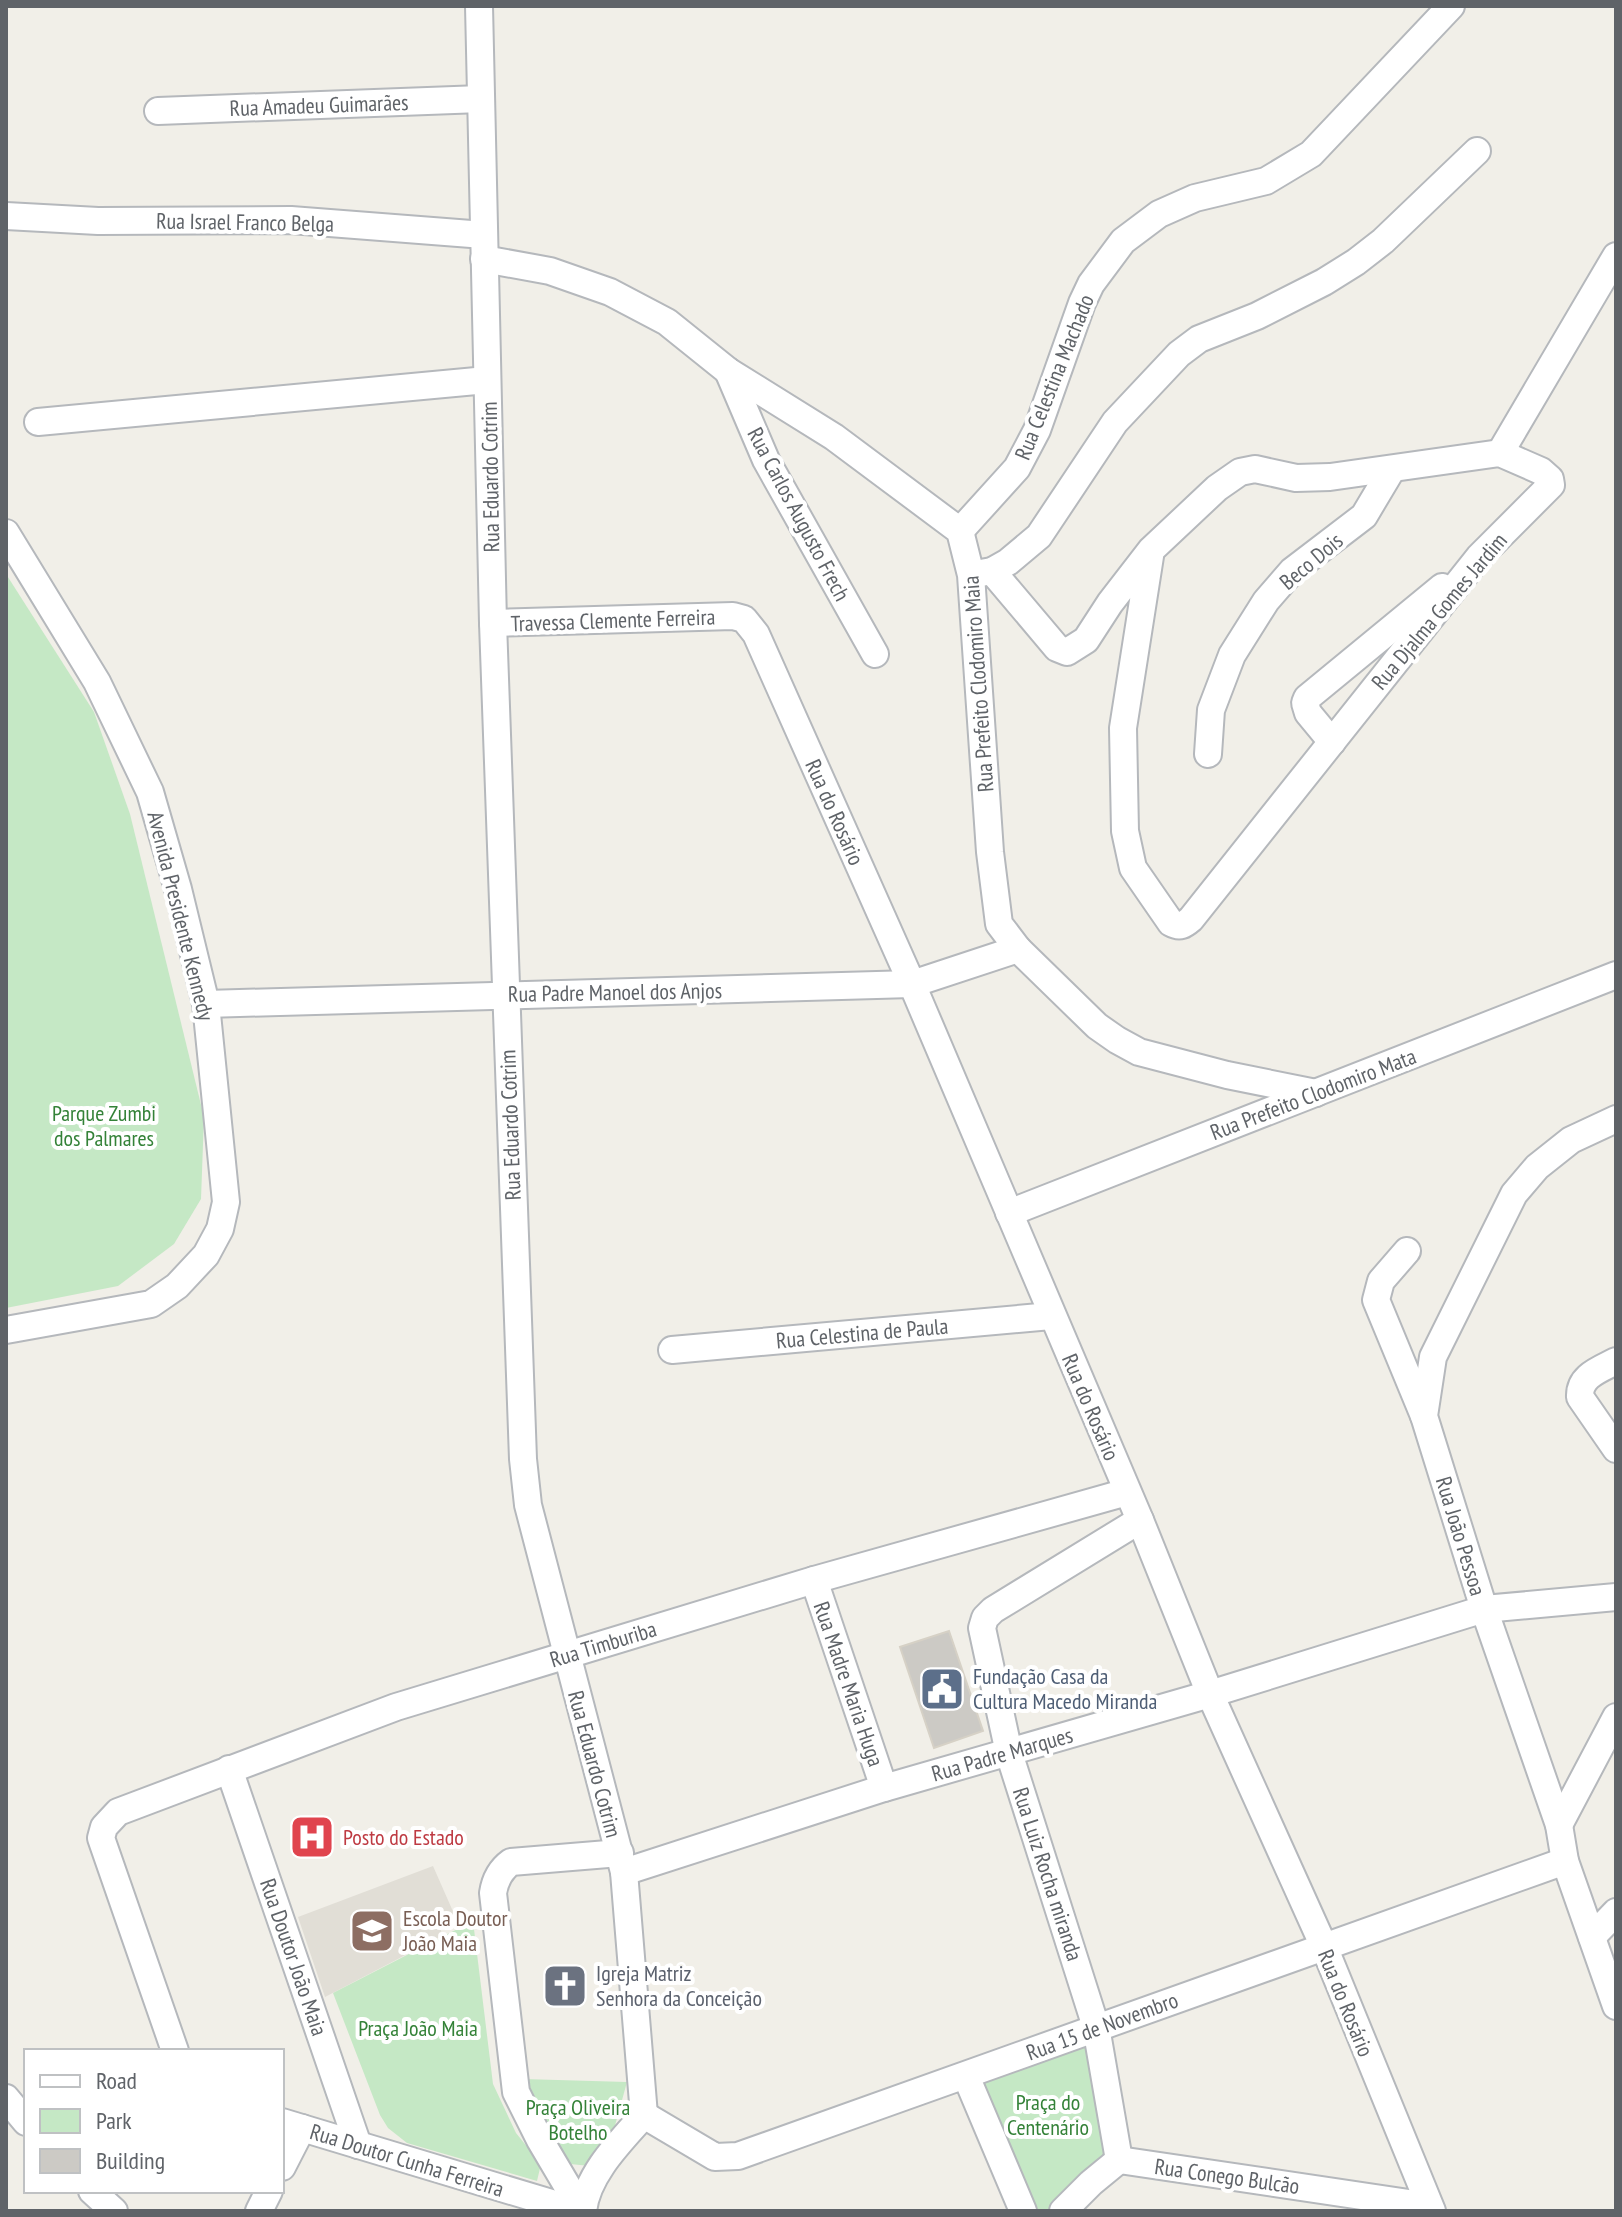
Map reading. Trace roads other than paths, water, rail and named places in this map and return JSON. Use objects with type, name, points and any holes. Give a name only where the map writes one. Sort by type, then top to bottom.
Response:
[{"type":"street","name":"Rua Eduardo Cotrim","points":[[479,6],[493,623],[523,1459],[528,1505],[622,1862],[644,2115]]},
{"type":"street","name":"Rua Celestina Machado","points":[[960,531],[1017,468],[1037,430],[1082,303],[1098,274],[1123,241],[1159,214],[1195,198],[1266,181],[1311,154],[1451,6]]},
{"type":"street","name":"Rua Amadeu Guimarães","points":[[158,111],[481,99]]},
{"type":"street","points":[[1477,151],[1383,241],[1356,262],[1257,316],[1199,339],[1179,354],[1115,422],[1039,536],[1008,562],[982,573],[1057,648],[1067,652],[1086,640],[1151,550],[1217,488],[1240,472],[1255,469],[1296,478],[1392,469],[1500,453],[1616,256]]},
{"type":"street","name":"Rua Israel Franco Belga","points":[[6,216],[98,221],[291,220],[484,247]]},
{"type":"street","points":[[484,247],[610,292],[667,322],[728,371],[834,437],[960,531]]},
{"type":"street","name":"Rua Carlos Augusto Frech","points":[[728,371],[766,460],[875,654]]},
{"type":"street","points":[[38,422],[487,380]]},
{"type":"street","name":"Rua Djalma Gomes Jardim","points":[[1151,550],[1123,728],[1125,831],[1128,853],[1139,878],[1176,926],[1184,925],[1479,557],[1551,485],[1550,479],[1541,471],[1500,453]]},
{"type":"street","name":"Beco Dois","points":[[1208,754],[1211,710],[1232,655],[1266,601],[1292,571],[1364,516],[1392,469]]},
{"type":"street","name":"Rua Prefeito Clodomiro Maia","points":[[960,531],[982,573],[996,912],[999,924],[1018,949],[1097,1026],[1139,1052],[1227,1075],[1316,1093]]},
{"type":"street","name":"Avenida Presidente Kennedy","points":[[6,533],[97,682],[150,792],[206,1004],[226,1202],[220,1229],[206,1255],[177,1286],[151,1304],[6,1330]]},
{"type":"street","points":[[1332,742],[1305,707],[1313,691],[1479,557]]},
{"type":"street","name":"Travessa Clemente Ferreira","points":[[493,623],[733,616]]},
{"type":"street","name":"Rua do Rosário","points":[[733,616],[744,619],[756,634],[912,984],[1140,1520],[1210,1694],[1325,1949],[1430,2208]]},
{"type":"street","name":"Rua Padre Manoel dos Anjos","points":[[206,1004],[912,984],[1018,949]]},
{"type":"street","name":"Rua Prefeito Clodomiro Mata","points":[[1009,1213],[1616,975]]},
{"type":"street","name":"Rua João Pessoa","points":[[1616,1119],[1571,1140],[1537,1167],[1514,1194],[1433,1357],[1424,1416],[1484,1609],[1559,1825],[1565,1861],[1616,2006]]},
{"type":"street","points":[[1407,1251],[1381,1281],[1376,1300],[1424,1416]]},
{"type":"street","name":"Rua Celestina de Paula","points":[[672,1350],[1051,1316]]},
{"type":"street","points":[[1616,1361],[1588,1376],[1580,1388],[1580,1397],[1616,1449]]},
{"type":"street","name":"Rua Timburiba","points":[[174,2049],[101,1838],[104,1827],[118,1812],[396,1707],[814,1580],[1127,1492]]},
{"type":"street","name":"Rua Luiz Rocha miranda","points":[[1096,2027],[1009,1753],[982,1628],[985,1618],[993,1610],[1140,1520]]},
{"type":"street","name":"Rua Madre Maria Huga","points":[[814,1580],[884,1788]]},
{"type":"street","name":"Rua Padre Marques","points":[[581,2211],[516,2092],[493,1903],[495,1882],[511,1862],[622,1862],[1009,1753],[1484,1609],[1616,1597]]},
{"type":"street","points":[[1559,1825],[1616,1717]]},
{"type":"street","name":"Rua Doutor João Maia","points":[[229,1769],[358,2145]]},
{"type":"street","name":"Rua 15 de Novembro","points":[[644,2115],[715,2157],[738,2156],[1565,1861]]},
{"type":"street","points":[[1592,1937],[1616,1912]]},
{"type":"street","points":[[1063,2211],[1119,2160],[1096,2027]]},
{"type":"street","points":[[966,2076],[1023,2211]]},
{"type":"street","points":[[6,2098],[24,2120]]},
{"type":"street","points":[[581,2211],[599,2171],[644,2115]]},
{"type":"street","points":[[284,2159],[292,2125]]},
{"type":"street","name":"Rua Doutor Cunha Ferreira","points":[[292,2125],[581,2211]]},
{"type":"street","name":"Rua Conego Bulcão","points":[[1119,2160],[1430,2208]]},
{"type":"street","points":[[94,2193],[114,2211]]},
{"type":"street","points":[[259,2211],[268,2193]]},
{"type":"place","name":"Fundação Casa da Cultura Macedo Miranda","points":[[942,1689]]},
{"type":"place","name":"Posto do Estado","points":[[312,1837]]},
{"type":"place","name":"Escola Doutor João Maia","points":[[372,1931]]},
{"type":"place","name":"Igreja Matriz Senhora da Conceição","points":[[565,1986]]},
{"type":"park label","name":"Parque Zumbi dos Palmares","points":[[104,1126]]},
{"type":"park label","name":"Praça João Maia","points":[[418,2028]]},
{"type":"park label","name":"Praça do Centenário","points":[[1048,2114]]},
{"type":"park label","name":"Praça Oliveira Botelho","points":[[578,2120]]}]
